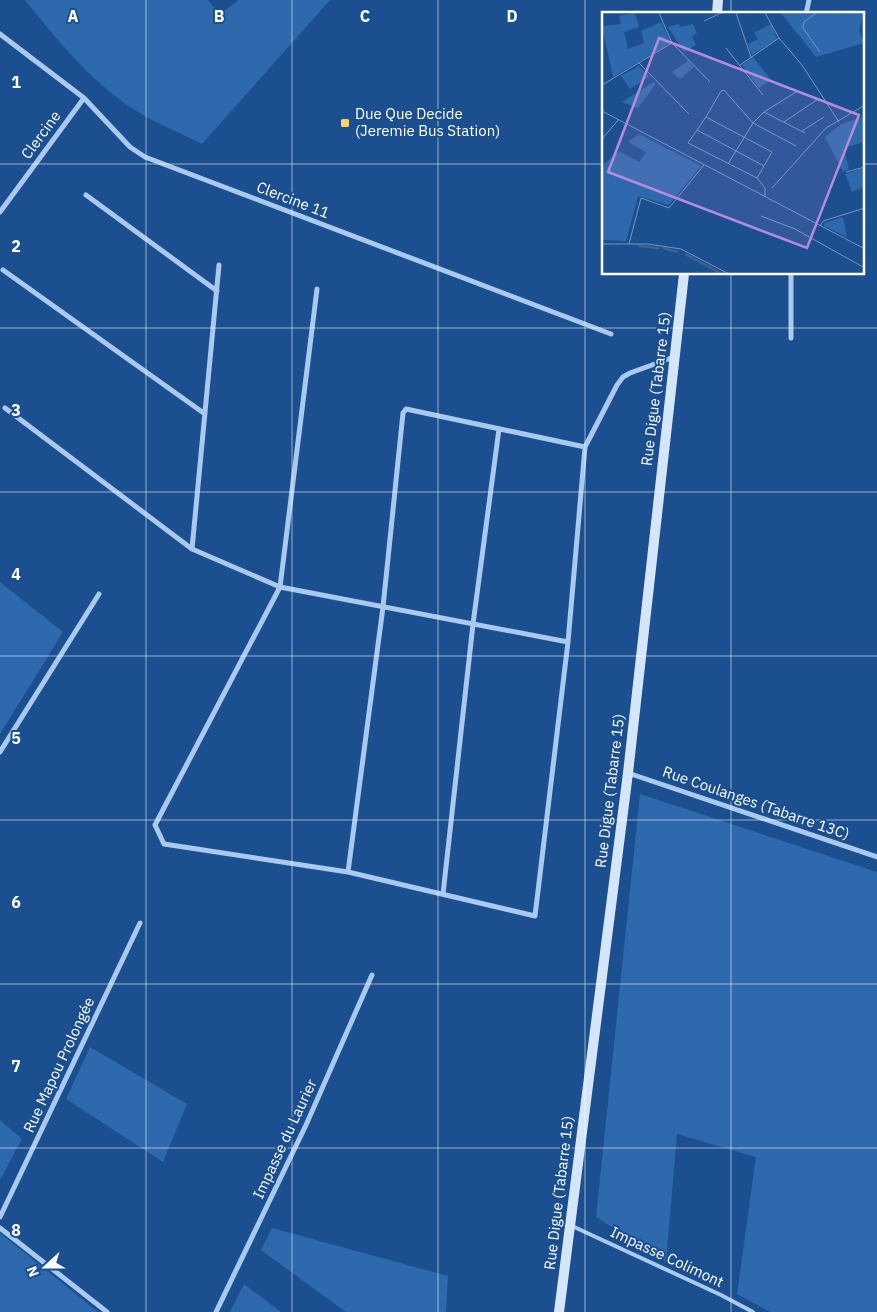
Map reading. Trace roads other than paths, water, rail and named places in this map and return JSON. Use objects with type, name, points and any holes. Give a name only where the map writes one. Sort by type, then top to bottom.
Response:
[{"type":"street","name":"Clercine 11","points":[[0,34],[84,98],[130,147],[145,157],[611,334]]},
{"type":"street","name":"Clercine","points":[[0,212],[84,98]]},
{"type":"street","points":[[86,195],[217,291]]},
{"type":"street","points":[[192,549],[220,265]]},
{"type":"street","points":[[3,270],[205,414]]},
{"type":"street","name":"Rue Digue (Tabarre 15)","points":[[559,1312],[628,773],[684,275]]},
{"type":"street","points":[[791,275],[791,338]]},
{"type":"street","points":[[317,289],[280,588],[155,825],[164,844],[348,872],[534,916],[568,642],[585,447],[623,377],[674,357]]},
{"type":"street","points":[[5,408],[192,549],[280,588],[568,642]]},
{"type":"street","points":[[348,872],[383,607],[403,413],[406,409],[585,447]]},
{"type":"street","points":[[443,894],[499,428]]},
{"type":"street","points":[[0,752],[99,594]]},
{"type":"street","name":"Rue Coulanges (Tabarre 13C)","points":[[628,773],[877,857]]},
{"type":"street","name":"Rue Mapou Prolongée","points":[[0,1217],[140,923]]},
{"type":"street","name":"Impasse du Laurier","points":[[216,1312],[306,1125],[372,975]]},
{"type":"street","points":[[0,1228],[107,1312]]},
{"type":"lane","name":"Impasse Colimont","points":[[570,1225],[721,1295],[753,1312]]},
{"type":"place","name":"Due Que Decide (Jeremie Bus Station)","points":[[345,123]]}]
